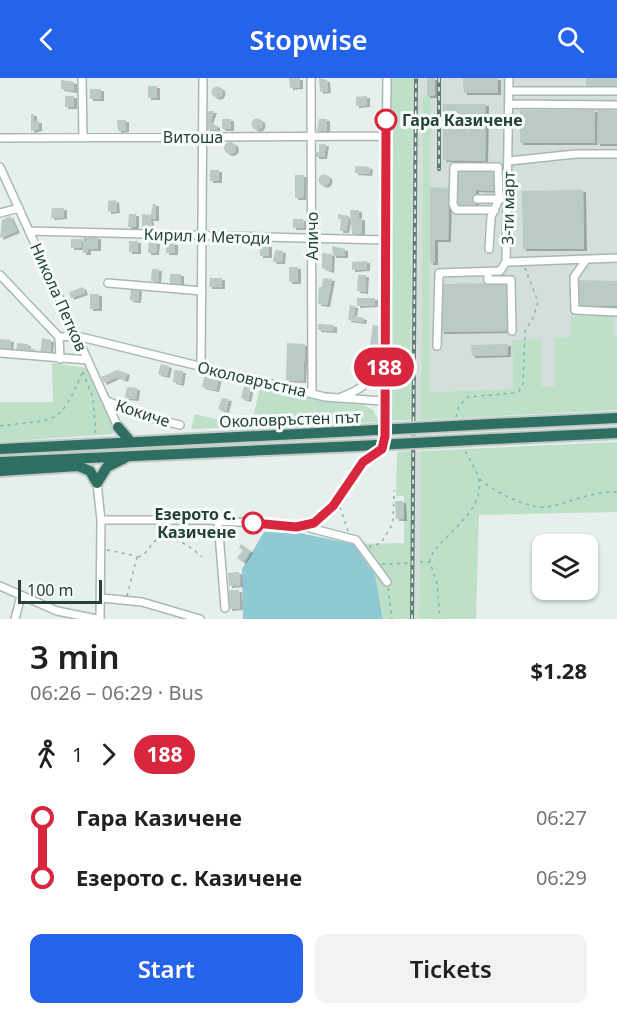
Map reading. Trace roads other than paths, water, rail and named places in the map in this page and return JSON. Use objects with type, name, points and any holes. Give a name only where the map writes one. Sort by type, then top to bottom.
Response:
[{"type":"highway","name":"Околовръстен път","points":[[0,449],[617,418]]},
{"type":"highway","points":[[109,443],[118,427],[131,442]]},
{"type":"highway","name":"Околовръстен път","points":[[0,462],[617,433]]},
{"type":"highway","points":[[0,471],[78,466],[90,471],[97,483],[107,468],[132,455]]},
{"type":"street","points":[[82,78],[83,138]]},
{"type":"street","points":[[201,368],[203,78]]},
{"type":"street","name":"Аличо","points":[[311,78],[312,393]]},
{"type":"street","points":[[306,527],[323,516],[338,499],[363,462],[382,449],[385,436],[383,401],[387,78]]},
{"type":"street","name":"3-ти март","points":[[509,78],[509,160],[503,199],[507,262],[617,258]]},
{"type":"street","points":[[509,92],[617,91]]},
{"type":"street","points":[[509,104],[617,105]]},
{"type":"street","name":"Витоша","points":[[0,138],[386,136]]},
{"type":"street","points":[[509,160],[576,154],[617,154]]},
{"type":"street","points":[[489,249],[491,217],[503,199],[496,166],[453,168],[453,204],[456,210],[495,210]]},
{"type":"street","name":"Никола Петков","points":[[0,167],[118,427]]},
{"type":"street","points":[[477,199],[503,199]]},
{"type":"street","points":[[0,213],[19,208]]},
{"type":"street","name":"Кирил и Методи","points":[[29,231],[386,240]]},
{"type":"street","points":[[586,260],[574,278],[575,310],[617,312]]},
{"type":"street","points":[[437,346],[440,273],[500,271],[507,262]]},
{"type":"street","points":[[488,272],[488,280],[512,280],[512,331]]},
{"type":"street","points":[[0,275],[59,337],[60,359]]},
{"type":"street","points":[[108,283],[202,291]]},
{"type":"street","name":"Околовръстна","points":[[59,337],[77,336],[201,368],[337,399],[383,401]]},
{"type":"street","points":[[0,353],[88,360]]},
{"type":"street","points":[[337,399],[365,386],[377,371],[384,354]]},
{"type":"street","name":"Кокиче","points":[[106,401],[143,416],[180,425]]},
{"type":"street","points":[[0,586],[57,611],[99,619],[102,598],[102,550],[97,483]]},
{"type":"street","points":[[101,520],[218,521],[306,527],[356,540],[387,582]]},
{"type":"street","points":[[218,521],[225,608]]},
{"type":"street","points":[[15,619],[21,596]]},
{"type":"street","points":[[102,598],[156,605],[195,619]]},
{"type":"street","points":[[166,619],[169,610]]},
{"type":"water","points":[[264,532],[300,533],[353,544],[375,575],[383,619],[243,619],[242,569]]},
{"type":"railway","points":[[412,619],[416,78]]},
{"type":"railway","points":[[439,78],[439,169]]},
{"type":"place","name":"Гара Казичене","points":[[386,120]]},
{"type":"place","name":"Езерото с. Казичене","points":[[253,523]]}]
